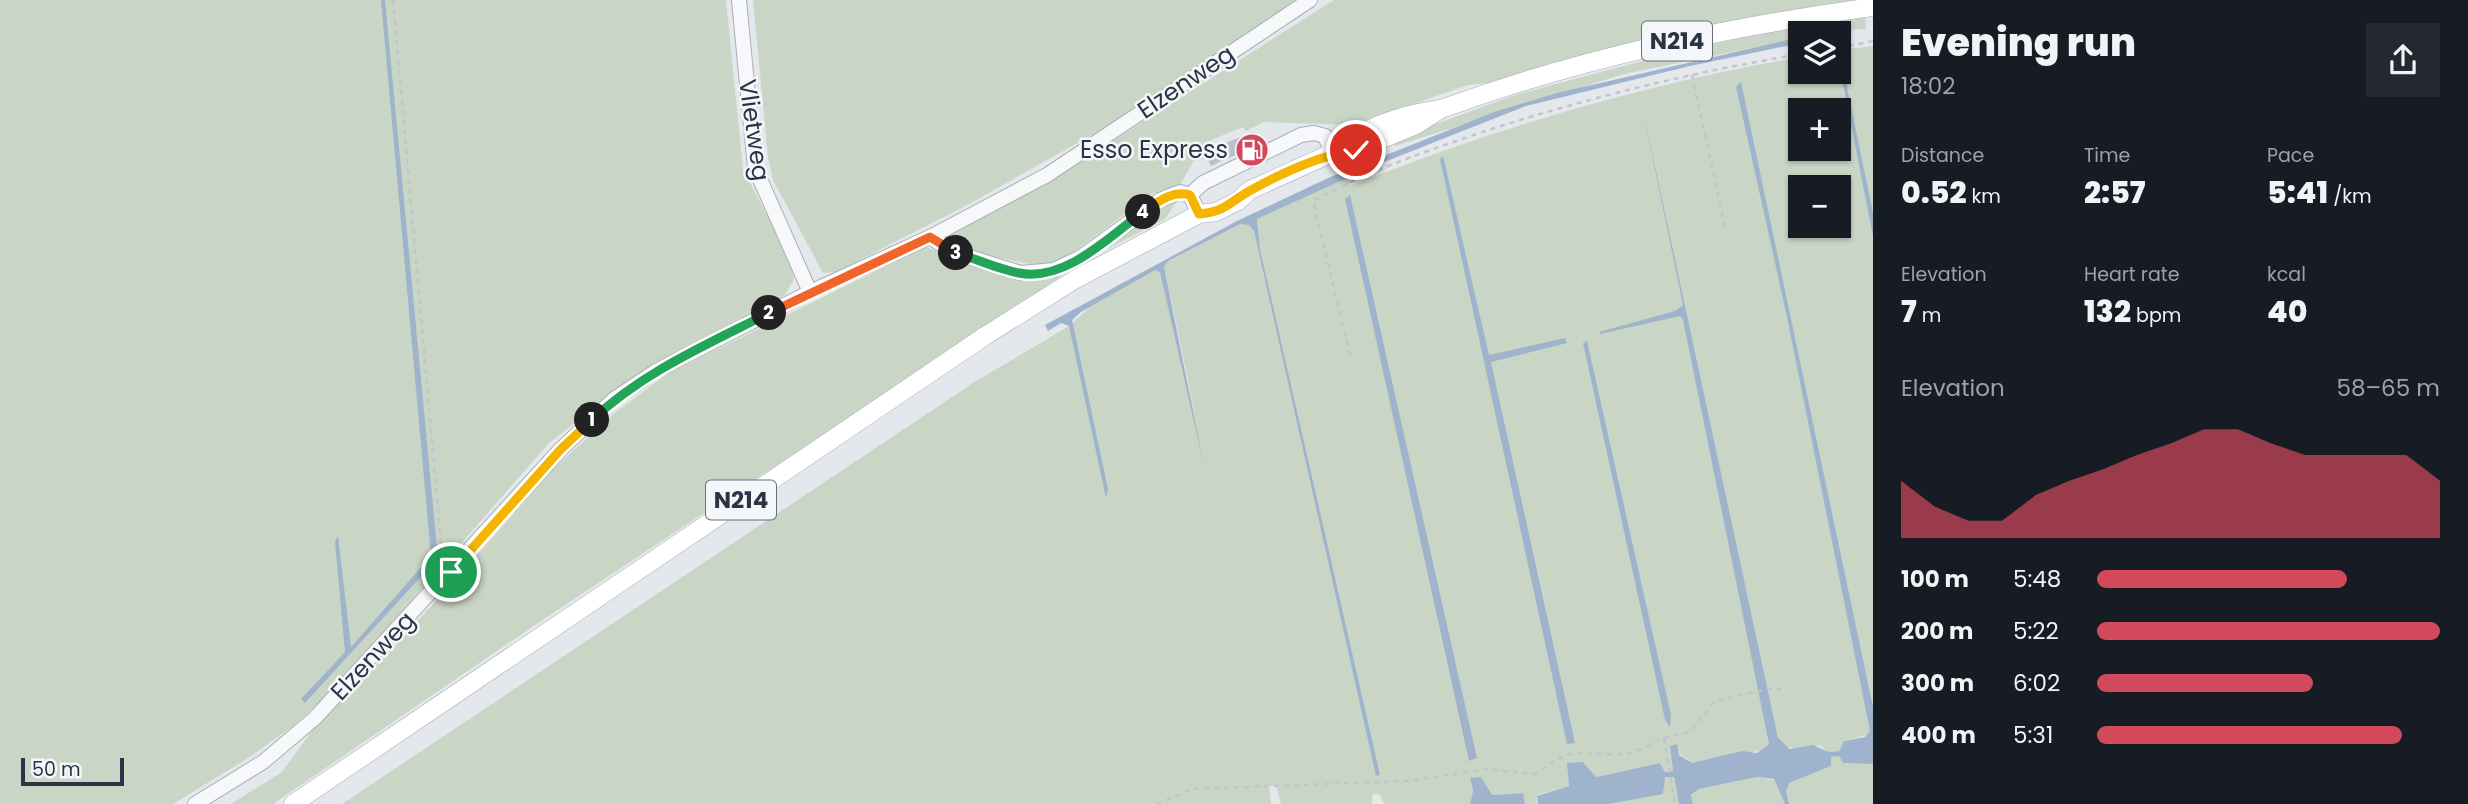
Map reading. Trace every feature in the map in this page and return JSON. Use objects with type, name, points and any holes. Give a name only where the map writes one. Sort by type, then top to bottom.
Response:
[{"type":"main road","name":"N214","points":[[293,804],[985,336],[1074,280],[1199,214],[1209,202],[1232,191],[1250,190],[1332,153],[1352,136],[1417,112],[1441,109],[1499,88],[1619,54],[1784,19],[1873,7]]},
{"type":"street","name":"Vlietweg","points":[[738,0],[755,168],[810,292]]},
{"type":"street","name":"Elzenweg","points":[[195,804],[263,762],[316,718],[561,449],[614,399],[656,371],[810,292],[930,237],[1048,175],[1310,0]]},
{"type":"street","points":[[1190,195],[1203,183],[1233,166],[1301,135],[1314,133],[1325,136],[1332,153]]},
{"type":"street","points":[[930,237],[953,252],[1021,274],[1054,270],[1081,257],[1160,200],[1180,192],[1190,195],[1199,214]]},
{"type":"path","points":[[393,0],[441,544],[458,563]]},
{"type":"path","points":[[1851,46],[1873,41]]},
{"type":"path","points":[[1350,355],[1313,201],[1337,188],[1443,145],[1583,101],[1692,75],[1788,57]]},
{"type":"path","points":[[1692,75],[1726,232]]},
{"type":"path","points":[[1157,804],[1192,789],[1408,781],[1486,769],[1535,774],[1560,755],[1585,751],[1625,754],[1664,738],[1690,732],[1714,701],[1756,691],[1781,690]]},
{"type":"path","points":[[1664,738],[1675,804]]},
{"type":"green space","points":[[0,0],[726,0],[743,169],[789,258],[794,279],[785,295],[633,378],[549,443],[332,691],[293,726],[245,760],[173,804],[0,804]]},
{"type":"green space","points":[[753,0],[1297,0],[1104,128],[971,203],[836,272],[823,273],[773,180],[768,157]]},
{"type":"green space","points":[[1334,0],[1862,0],[1726,22],[1504,81],[1468,85],[1353,125],[1264,122],[1246,131],[1243,127],[1206,142],[1209,149],[1204,152],[1206,158],[1193,162],[1179,187],[1159,197],[1155,192],[1065,258],[1040,266],[985,255],[951,239],[952,233],[1058,176]]},
{"type":"green space","points":[[1865,16],[1866,29],[1851,30],[1851,21],[1834,21]]},
{"type":"green space","points":[[1788,28],[1788,41],[1624,74],[1395,146],[1392,140],[1515,95],[1661,56]]},
{"type":"green space","points":[[1873,46],[1873,733],[1844,741],[1839,751],[1828,752],[1820,745],[1797,749],[1785,746],[1692,763],[1670,746],[1673,771],[1665,772],[1660,763],[1596,777],[1583,762],[1570,780],[1569,786],[1537,795],[1537,804],[1525,804],[1522,793],[1492,795],[1470,779],[1473,790],[1470,804],[1384,804],[1379,794],[1373,794],[1372,804],[1281,804],[1276,786],[1269,786],[1271,804],[342,804],[973,383],[1069,326],[1100,298],[1159,265],[1196,417],[1164,267],[1168,261],[1240,223],[1249,225],[1254,231],[1376,775],[1379,775],[1260,249],[1257,219],[1348,177],[1350,186],[1460,145],[1572,110],[1788,59],[1788,84],[1851,84],[1851,49]]},
{"type":"green space","points":[[1178,199],[1165,219],[1088,259],[1164,203]]},
{"type":"green space","points":[[925,247],[1021,277],[1060,277],[535,625],[273,804],[231,804],[282,772],[314,728],[401,640],[553,469],[617,411],[667,374]]},
{"type":"green space","points":[[1839,756],[1844,763],[1873,764],[1873,804],[1693,804],[1691,796],[1699,789],[1757,777],[1789,783],[1831,766],[1830,757]]},
{"type":"green space","points":[[1664,777],[1674,777],[1679,804],[1609,804],[1663,794]]},
{"type":"water","points":[[381,0],[385,0],[438,558],[305,703],[301,699],[345,652],[335,542],[338,536],[351,647],[431,556]]},
{"type":"water","points":[[1788,40],[1788,46],[1690,66],[1526,106],[1369,168],[1257,219],[1260,249],[1380,775],[1376,776],[1254,231],[1249,225],[1240,224],[1168,261],[1164,267],[1204,466],[1160,272],[1155,270],[1081,312],[1072,320],[1108,489],[1106,498],[1069,326],[1061,323],[1048,331],[1045,325],[1237,221],[1328,178],[1497,111],[1557,93]]},
{"type":"water","points":[[1741,82],[1873,707],[1873,764],[1843,763],[1839,756],[1831,757],[1831,766],[1789,783],[1786,791],[1789,804],[1785,804],[1774,779],[1757,777],[1699,789],[1691,795],[1693,804],[1679,804],[1674,777],[1665,777],[1663,794],[1609,804],[1538,804],[1537,796],[1569,786],[1567,763],[1583,762],[1596,777],[1660,763],[1665,772],[1673,771],[1670,746],[1677,744],[1679,755],[1692,763],[1742,751],[1757,753],[1769,744],[1683,320],[1680,316],[1600,334],[1599,332],[1675,311],[1683,305],[1642,106],[1778,738],[1790,749],[1813,745],[1829,752],[1839,751],[1844,741],[1865,737],[1870,731],[1787,317],[1736,87]]},
{"type":"water","points":[[1843,84],[1846,84],[1849,98],[1846,98]]},
{"type":"water","points":[[1851,107],[1873,213],[1873,236],[1851,124]]},
{"type":"water","points":[[1443,156],[1489,355],[1565,338],[1567,343],[1491,362],[1575,743],[1567,744],[1440,159]]},
{"type":"water","points":[[1350,195],[1477,758],[1469,761],[1345,199]]},
{"type":"water","points":[[1587,341],[1671,715],[1670,727],[1665,720],[1583,343]]},
{"type":"water","points":[[1481,777],[1492,795],[1523,793],[1525,804],[1470,804],[1473,791],[1470,778]]},
{"type":"building","points":[[1254,132],[1260,144],[1211,166],[1204,151]]},
{"type":"place","name":"Esso Express","points":[[1252,150]]},
{"type":"route","points":[[451,572],[561,449],[614,399],[656,371],[810,292],[930,237],[953,252],[1021,274],[1054,270],[1081,257],[1160,200],[1180,192],[1190,195],[1199,214],[1216,212],[1238,201],[1250,190],[1332,153],[1356,150]]}]
